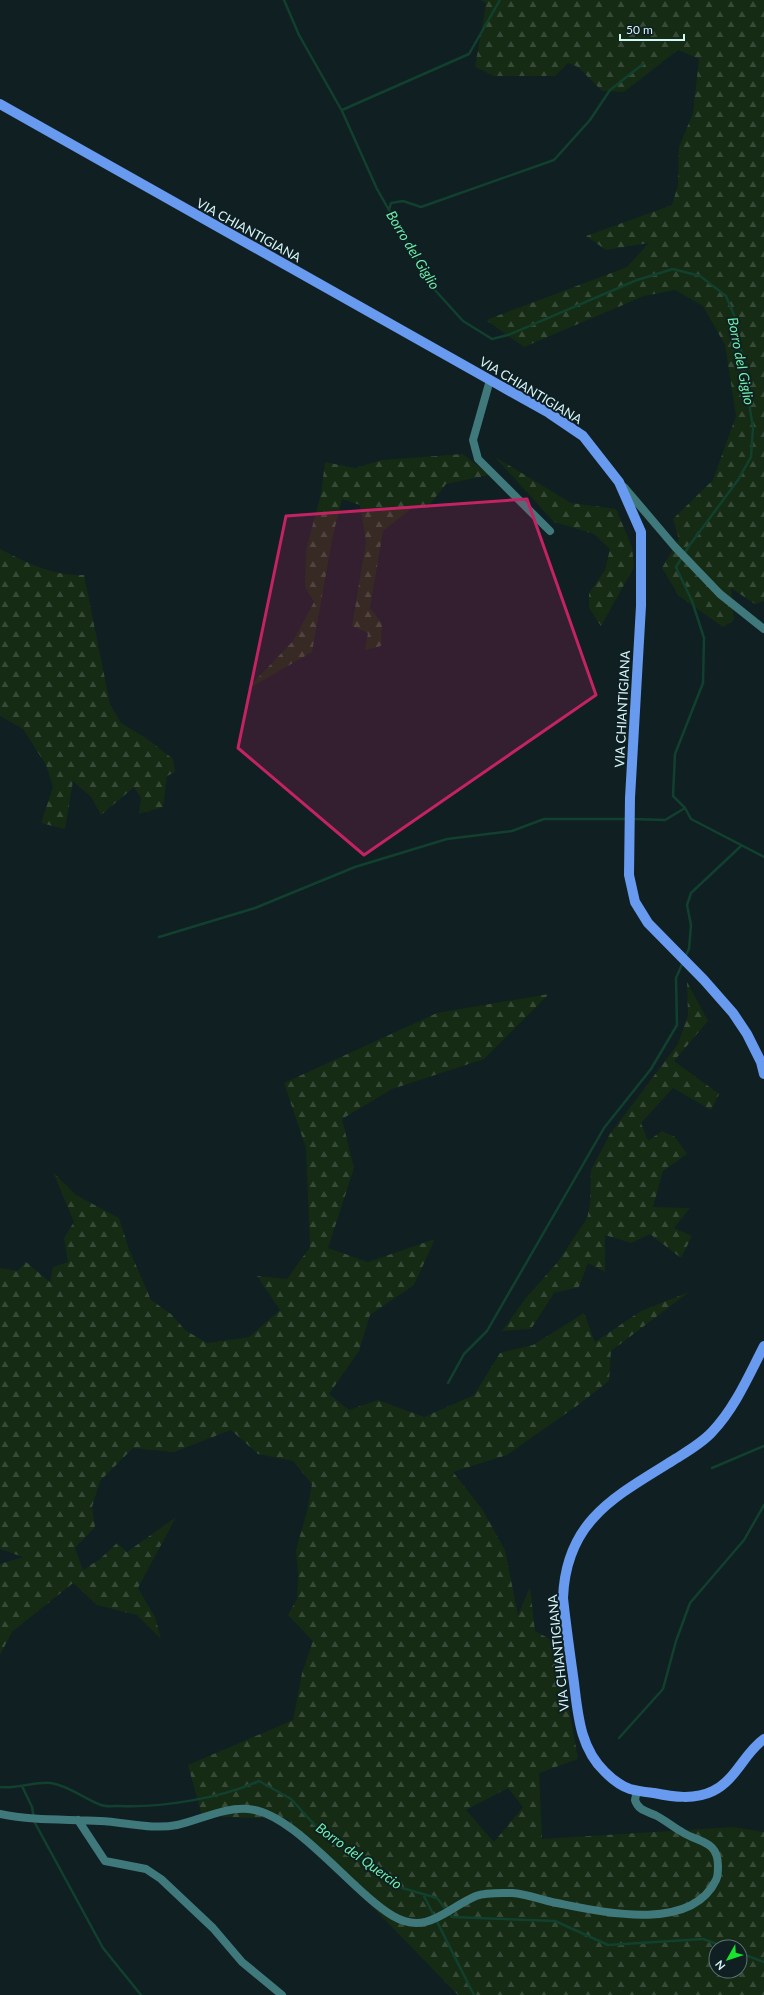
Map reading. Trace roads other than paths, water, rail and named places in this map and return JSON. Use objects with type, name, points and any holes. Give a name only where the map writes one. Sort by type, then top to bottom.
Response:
[{"type":"main road","name":"VIA CHIANTIGIANA","points":[[0,104],[549,413],[583,436],[619,482],[641,532],[641,606],[629,829],[629,875],[635,902],[648,923],[704,980],[733,1013],[747,1034],[764,1074]]},
{"type":"main road","name":"VIA CHIANTIGIANA","points":[[764,1346],[734,1403],[712,1432],[693,1448],[614,1497],[594,1515],[580,1536],[567,1562],[563,1598],[579,1726],[587,1748],[596,1763],[611,1778],[629,1789],[664,1796],[684,1797],[706,1794],[715,1790],[734,1774],[754,1748],[764,1739]]},
{"type":"street","points":[[490,380],[473,440],[478,459],[550,530]]},
{"type":"street","points":[[619,482],[675,547],[720,594],[764,629]]},
{"type":"street","points":[[0,1814],[21,1818],[78,1820],[151,1826],[176,1825],[236,1810],[249,1809],[265,1813],[284,1822],[369,1898],[394,1916],[408,1922],[435,1920],[478,1895],[490,1893],[514,1893],[564,1904],[637,1915],[672,1911],[692,1905],[706,1895],[718,1878],[718,1857],[712,1847],[701,1839],[683,1833],[666,1820],[640,1809],[635,1800],[637,1790]]},
{"type":"street","points":[[78,1820],[106,1861],[146,1869],[161,1879],[213,1928],[242,1962],[282,1995]]},
{"type":"waterway","name":"Borro del Giglio","points":[[284,0],[299,35],[342,111],[377,189],[434,289],[463,321],[492,339],[508,335],[637,280],[673,269],[700,276],[726,296],[736,320],[753,428],[751,457],[738,480],[689,546],[676,567],[692,601],[704,638],[703,683],[675,754],[673,796],[685,808],[691,819],[764,857]]},
{"type":"waterway","points":[[342,110],[469,54],[500,0]]},
{"type":"waterway","points":[[389,210],[391,203],[403,201],[421,207],[554,160],[590,120],[610,90],[643,64]]},
{"type":"waterway","points":[[633,819],[665,820],[685,808]]},
{"type":"waterway","points":[[159,937],[255,908],[355,867],[447,839],[512,831],[544,819],[628,819]]},
{"type":"waterway","points":[[685,957],[689,949],[691,925],[687,905],[691,893],[741,846]]},
{"type":"waterway","points":[[448,1383],[464,1354],[487,1331],[604,1128],[651,1069],[677,1025],[676,978],[683,962]]},
{"type":"waterway","points":[[712,1468],[764,1446]]},
{"type":"waterway","points":[[619,1738],[663,1689],[676,1641],[690,1603],[744,1540],[764,1505]]},
{"type":"waterway","name":"Borro del Quercio","points":[[0,1787],[51,1783],[71,1790],[103,1806],[136,1806],[190,1801],[227,1792],[259,1781],[291,1799],[322,1833],[369,1863],[402,1888],[437,1898],[452,1917],[555,1921],[608,1945],[703,1939],[708,1941]]},
{"type":"waterway","points":[[22,1786],[32,1807],[35,1823],[103,1948],[141,1995]]},
{"type":"waterway","points":[[423,1894],[474,1995]]},
{"type":"waterway","name":"Borro del Quercio","points":[[748,1956],[764,1962]]}]
